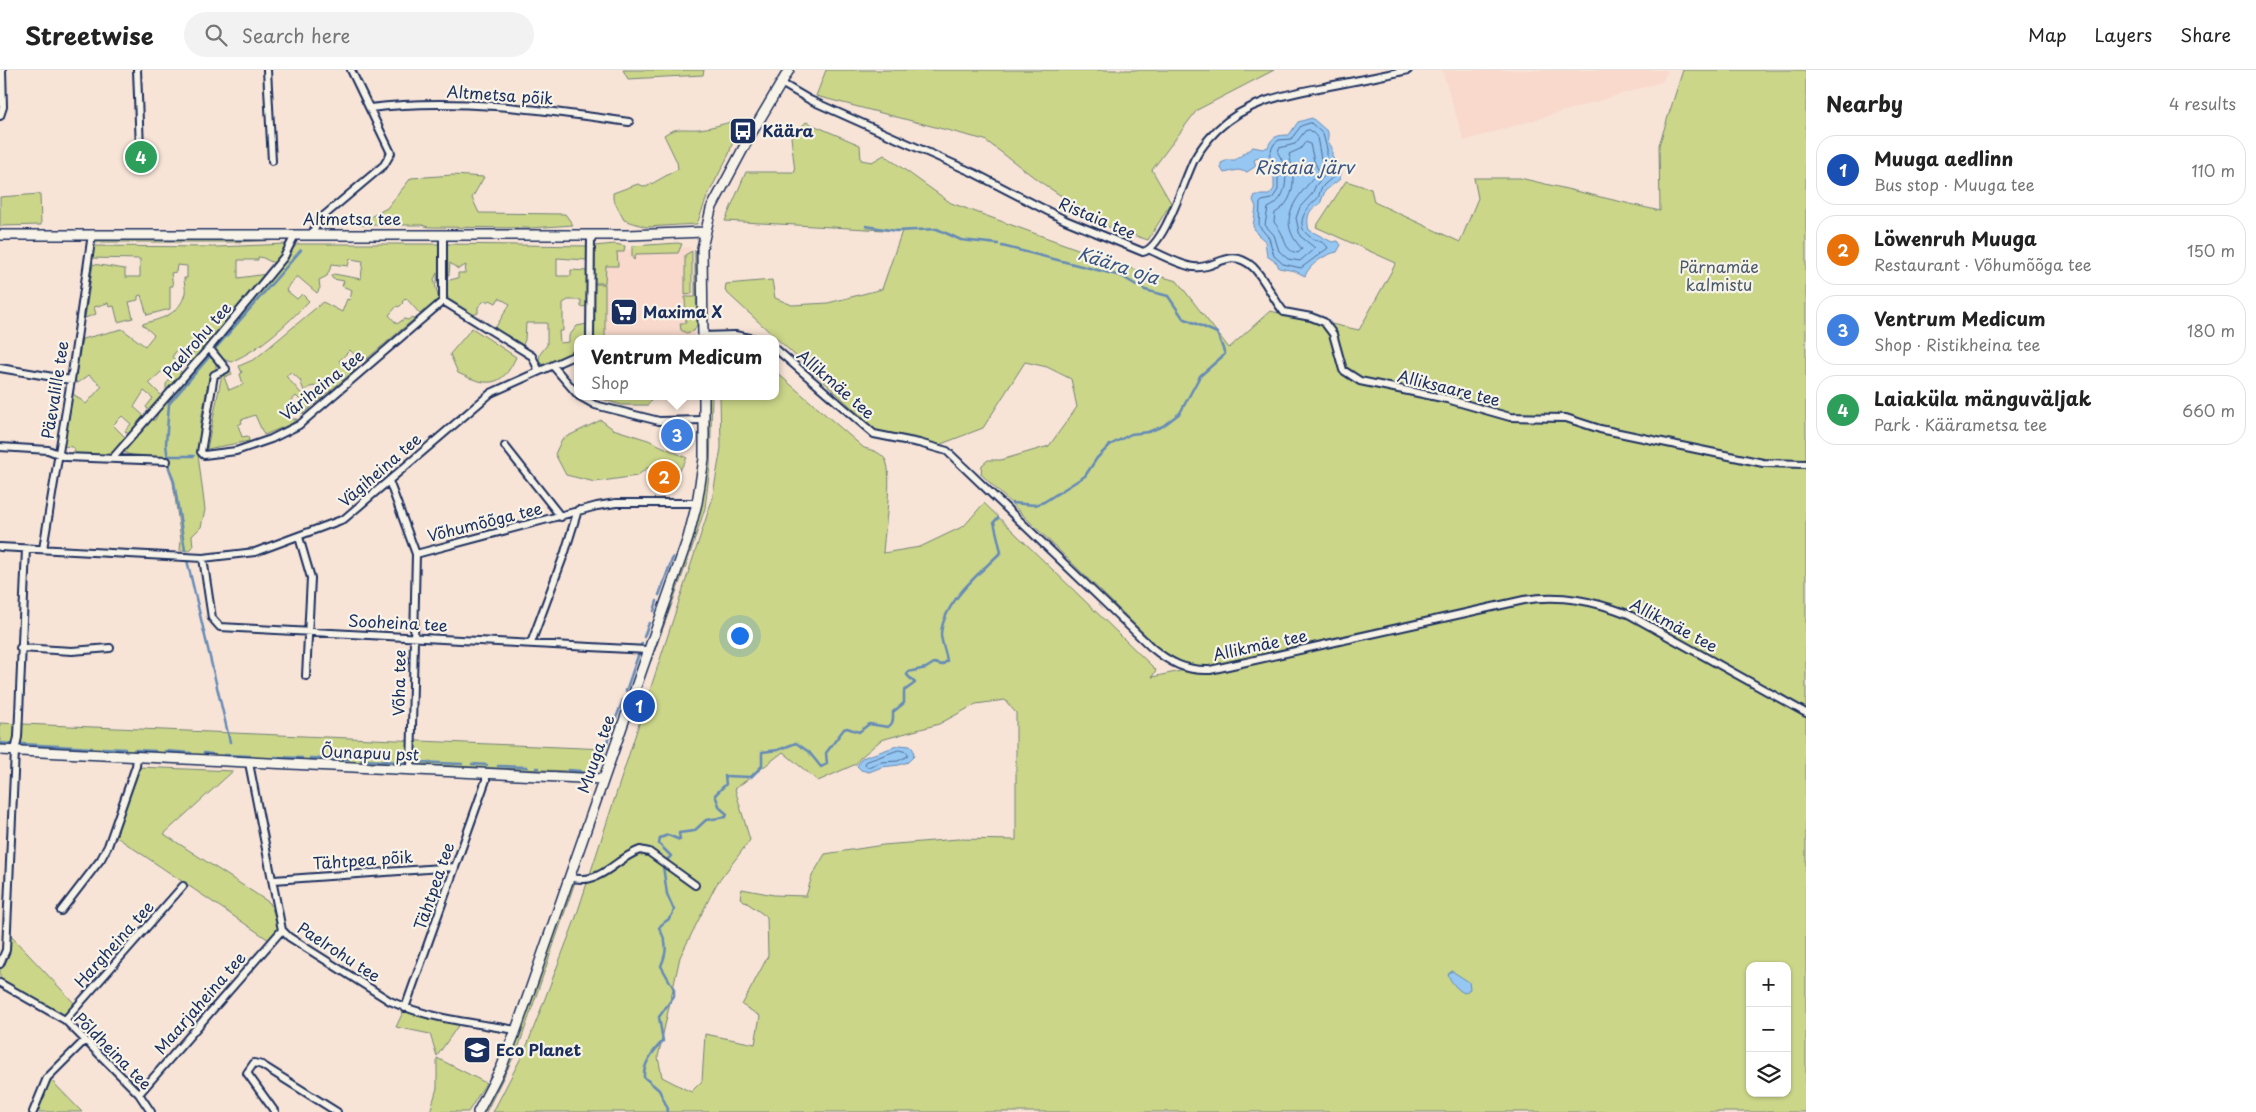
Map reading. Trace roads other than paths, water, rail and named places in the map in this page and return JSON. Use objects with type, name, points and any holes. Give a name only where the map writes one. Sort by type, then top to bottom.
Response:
[{"type":"street","points":[[0,116],[3,107],[2,70]]},
{"type":"street","points":[[137,70],[140,149]]},
{"type":"street","points":[[267,70],[272,161]]},
{"type":"street","points":[[311,235],[320,220],[384,166],[389,159],[390,148],[351,70]]},
{"type":"street","points":[[703,335],[701,280],[704,232],[711,209],[720,189],[789,70]]},
{"type":"street","name":"Ristaia tee","points":[[781,83],[810,100],[974,173],[1064,220],[1143,252],[1150,250],[1168,222],[1194,160],[1210,138],[1227,121],[1249,107],[1274,98],[1408,70]]},
{"type":"street","name":"Altmetsa põik","points":[[370,108],[386,106],[476,106],[534,109],[628,122]]},
{"type":"street","name":"Altmetsa tee","points":[[0,234],[591,235],[704,232]]},
{"type":"street","name":"Päevalille tee","points":[[43,549],[71,380],[92,234]]},
{"type":"street","points":[[443,234],[443,301],[532,356],[539,370]]},
{"type":"street","name":"Paelrohu tee","points":[[112,459],[209,348],[284,257],[295,235]]},
{"type":"street","points":[[590,335],[591,235]]},
{"type":"street","name":"Alliksaare tee","points":[[1150,250],[1193,267],[1231,258],[1246,262],[1254,268],[1284,312],[1311,317],[1324,322],[1333,334],[1344,370],[1360,381],[1447,399],[1510,417],[1566,418],[1600,429],[1763,463],[1806,464]]},
{"type":"street","name":"Väriheina tee","points":[[209,348],[226,368],[214,375],[201,452],[204,455],[236,451],[271,439],[299,426],[443,301]]},
{"type":"street","name":"Allikmäe tee","points":[[779,352],[874,434],[919,443],[947,452],[1151,647],[1167,660],[1186,668],[1210,670],[1524,600],[1551,597],[1571,598],[1603,604],[1628,614],[1806,713]]},
{"type":"street","name":"Vägiheina tee","points":[[0,547],[203,558],[256,552],[299,538],[344,519],[491,393],[574,356]]},
{"type":"street","points":[[553,366],[574,390]]},
{"type":"street","points":[[0,368],[71,380]]},
{"type":"street","points":[[586,400],[595,405],[659,421],[704,420]]},
{"type":"street","name":"Muuga tee","points":[[478,1112],[502,1066],[516,1030],[647,650],[688,538],[697,503],[704,458],[704,400]]},
{"type":"street","name":"Võhumõõga tee","points":[[505,446],[561,517]]},
{"type":"street","points":[[0,447],[48,450],[66,457],[167,461]]},
{"type":"street","name":"Võha tee","points":[[389,481],[416,554],[411,770]]},
{"type":"street","name":"Võhumõõga tee","points":[[416,554],[561,517],[578,510],[616,503],[697,503]]},
{"type":"street","points":[[531,643],[565,552],[578,510]]},
{"type":"street","points":[[299,538],[310,570],[306,676]]},
{"type":"street","points":[[0,964],[6,950],[14,751],[18,737],[20,648],[26,548]]},
{"type":"street","name":"Sooheina tee","points":[[203,558],[211,613],[216,624],[226,628],[647,650]]},
{"type":"street","points":[[20,648],[72,650],[110,648]]},
{"type":"street","name":"Õunapuu pst","points":[[0,750],[602,779]]},
{"type":"street","points":[[61,911],[101,859],[108,846],[136,766],[137,757]]},
{"type":"street","name":"Paelrohu tee","points":[[249,763],[274,880],[282,930],[306,948],[390,1001],[405,1008],[454,1020],[516,1030]]},
{"type":"street","name":"Tähtpea tee","points":[[405,1008],[486,780],[486,773]]},
{"type":"street","points":[[569,877],[584,881],[597,876],[640,850],[654,855],[695,884]]},
{"type":"street","name":"Tähtpea põik","points":[[274,880],[455,867]]},
{"type":"street","name":"Hargheina tee","points":[[65,1020],[183,886]]},
{"type":"street","name":"Maarjaheina tee","points":[[139,1094],[282,930]]},
{"type":"street","name":"Põldheina tee","points":[[0,983],[65,1020],[139,1094],[151,1112]]},
{"type":"street","points":[[33,1112],[46,1078],[84,1040]]},
{"type":"street","points":[[275,1112],[246,1073],[254,1064],[262,1065],[337,1112]]},
{"type":"water","name":"Ristaia järv","points":[[1312,118],[1328,132],[1332,156],[1340,169],[1340,179],[1325,191],[1320,204],[1310,211],[1308,218],[1309,230],[1332,242],[1338,241],[1341,245],[1337,252],[1328,255],[1314,264],[1305,276],[1295,271],[1279,268],[1277,263],[1267,256],[1265,241],[1257,234],[1253,226],[1256,207],[1253,200],[1255,195],[1269,195],[1274,189],[1274,166],[1261,156],[1254,160],[1256,166],[1247,172],[1238,170],[1224,173],[1221,163],[1235,160],[1253,147],[1263,149],[1268,147],[1271,140],[1276,137],[1289,135],[1298,122]]},
{"type":"water","points":[[900,745],[910,746],[913,749],[914,756],[908,762],[882,767],[869,772],[861,770],[857,766],[862,758]]},
{"type":"water","points":[[1452,971],[1469,982],[1470,989],[1465,993],[1457,988],[1450,979],[1448,974]]},
{"type":"waterway","name":"Käära oja","points":[[866,226],[896,231],[937,229],[961,240],[998,244]]},
{"type":"waterway","name":"Käära oja","points":[[1002,246],[1121,276],[1145,290],[1168,296],[1183,318],[1217,333],[1225,354],[1200,376],[1180,413],[1163,426],[1148,432],[1131,434],[1110,445],[1097,458],[1085,476],[1044,502],[1035,505],[1012,503]]},
{"type":"waterway","points":[[215,349],[301,250]]},
{"type":"waterway","points":[[185,550],[166,444],[169,404],[209,357]]},
{"type":"waterway","points":[[168,456],[194,456]]},
{"type":"waterway","name":"Käära oja","points":[[666,861],[671,856],[659,844],[660,838],[668,835],[680,840],[679,833],[694,831],[706,820],[726,817],[727,814],[720,808],[715,795],[726,784],[725,776],[751,777],[762,766],[762,752],[778,750],[796,743],[809,752],[821,767],[827,764],[826,753],[844,729],[847,728],[859,732],[869,724],[888,727],[891,724],[893,712],[904,703],[904,691],[915,683],[907,675],[908,672],[926,668],[934,663],[942,665],[947,661],[941,637],[943,622],[948,610],[964,588],[1001,552],[994,522],[998,518]]},
{"type":"waterway","points":[[659,595],[673,557]]},
{"type":"waterway","points":[[187,560],[230,742]]},
{"type":"waterway","points":[[654,611],[657,601]]},
{"type":"waterway","points":[[644,637],[649,623]]},
{"type":"waterway","points":[[641,647],[642,643]]},
{"type":"waterway","points":[[626,691],[639,653]]},
{"type":"waterway","points":[[616,718],[623,700]]},
{"type":"waterway","points":[[589,770],[597,767],[614,725]]},
{"type":"waterway","points":[[0,743],[12,744]]},
{"type":"waterway","points":[[22,744],[92,748]]},
{"type":"waterway","points":[[102,748],[125,749]]},
{"type":"waterway","points":[[134,750],[155,751]]},
{"type":"waterway","points":[[165,751],[191,753]]},
{"type":"waterway","points":[[204,753],[212,754]]},
{"type":"waterway","points":[[225,755],[250,756]]},
{"type":"waterway","points":[[275,757],[302,758]]},
{"type":"waterway","points":[[310,758],[349,759]]},
{"type":"waterway","points":[[361,760],[405,762]]},
{"type":"waterway","points":[[417,762],[462,764]]},
{"type":"waterway","points":[[472,764],[487,765]]},
{"type":"waterway","points":[[498,766],[527,767]]},
{"type":"waterway","points":[[568,770],[580,771]]},
{"type":"waterway","name":"Käära oja","points":[[663,866],[667,894],[674,910],[671,917],[659,928],[666,946],[661,966],[674,989],[674,996],[659,1017],[663,1041],[647,1062],[644,1077],[659,1090],[668,1109],[667,1112]]},
{"type":"place","name":"Käära","points":[[743,131]]},
{"type":"place","name":"Laiaküla mänguväljak","points":[[141,157]]},
{"type":"place","name":"Maxima X","points":[[624,312]]},
{"type":"place","name":"Ventrum Medicum","points":[[677,435]]},
{"type":"place","name":"Löwenruh Muuga","points":[[664,477]]},
{"type":"place","name":"Muuga aedlinn","points":[[639,706]]},
{"type":"place","name":"Eco Planet","points":[[477,1050]]},
{"type":"park label","name":"Pärnamäe kalmistu","points":[[1719,276]]}]
